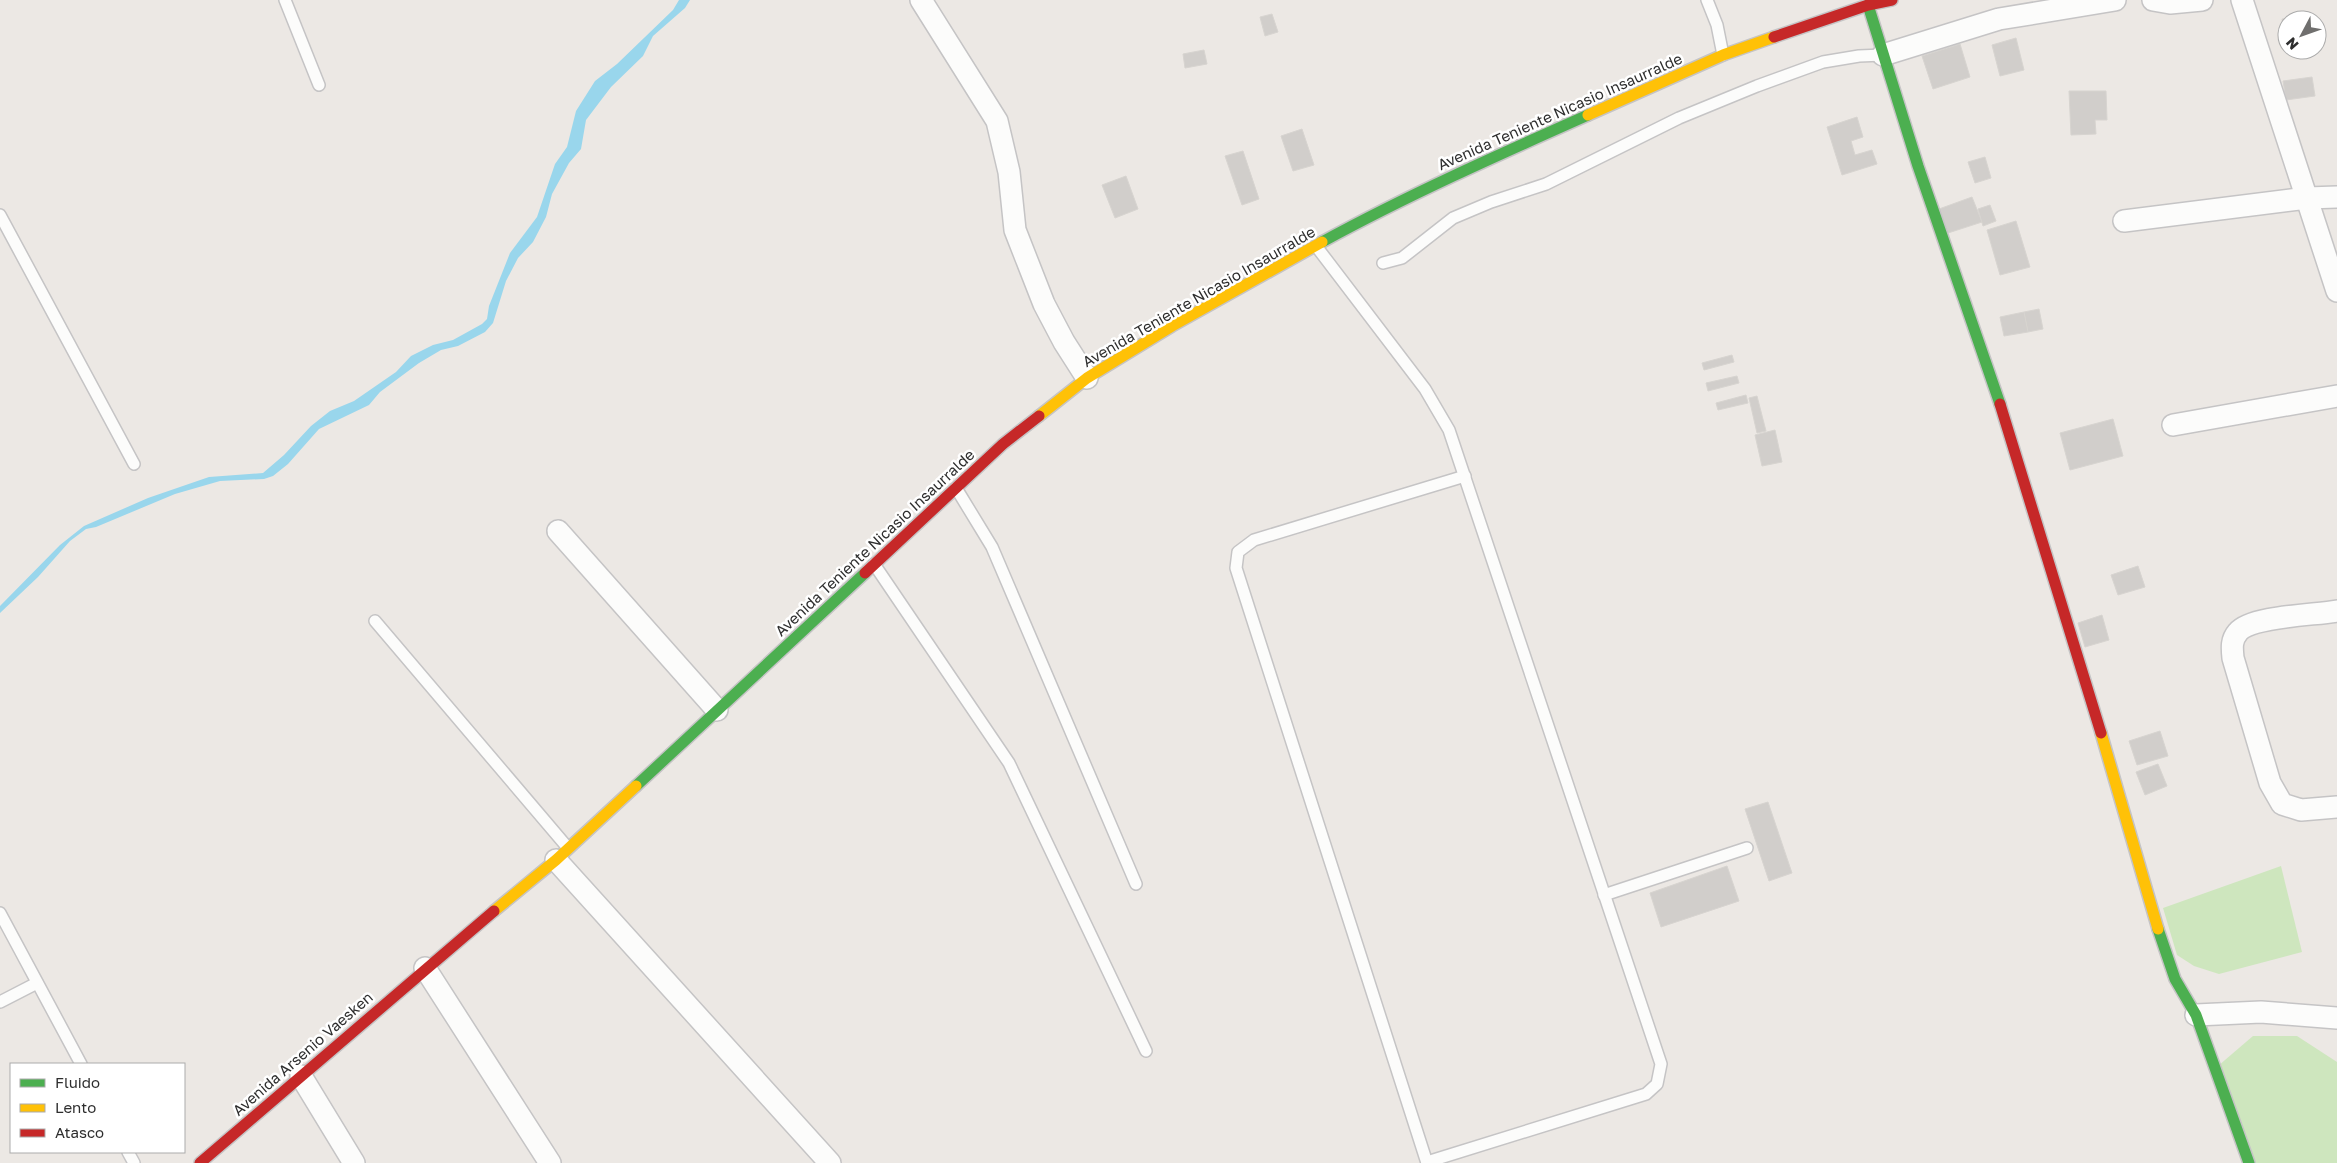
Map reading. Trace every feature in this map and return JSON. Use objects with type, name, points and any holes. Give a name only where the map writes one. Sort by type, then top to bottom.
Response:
[{"type":"main road","name":"Avenida Teniente Nicasio Insaurralde","points":[[425,968],[563,854],[1003,444],[1087,378],[1172,326],[1357,223],[1481,163],[1723,55],[1868,5],[1892,0]]},
{"type":"main road","points":[[1868,5],[1918,166],[1988,363],[2072,640],[2088,684],[2143,869],[2162,944],[2175,980],[2196,1015],[2249,1163]]},
{"type":"main road","name":"Avenida Arsenio Vaesken","points":[[200,1163],[425,968]]},
{"type":"street","points":[[921,0],[998,121],[1009,172],[1015,230],[1044,304],[1064,342],[1087,378]]},
{"type":"street","points":[[1883,55],[1998,19],[2115,0]]},
{"type":"street","points":[[2153,0],[2170,3],[2202,0]]},
{"type":"street","points":[[2242,0],[2337,291]]},
{"type":"street","points":[[2124,222],[2307,198],[2337,197]]},
{"type":"street","points":[[2174,425],[2337,396]]},
{"type":"street","points":[[558,531],[717,710]]},
{"type":"street","points":[[2337,611],[2262,620],[2244,626],[2238,632],[2232,644],[2233,658],[2270,783],[2282,804],[2301,810],[2337,807]]},
{"type":"street","points":[[563,854],[830,1163]]},
{"type":"street","points":[[425,968],[550,1163]]},
{"type":"street","points":[[2196,1015],[2261,1012],[2337,1018]]},
{"type":"street","points":[[301,1076],[354,1163]]},
{"type":"lane","points":[[285,0],[319,85]]},
{"type":"lane","points":[[1707,0],[1717,25],[1723,55]]},
{"type":"lane","points":[[1382,263],[1402,258],[1454,218],[1491,202],[1546,184],[1679,118],[1757,86],[1823,62],[1859,56],[1883,55]]},
{"type":"lane","points":[[0,215],[134,464]]},
{"type":"lane","points":[[1316,246],[1425,389],[1449,430],[1465,476],[1661,1064],[1657,1084],[1646,1094],[1427,1163],[1236,568],[1238,552],[1254,540],[1465,476]]},
{"type":"lane","points":[[956,488],[992,547],[1136,884]]},
{"type":"lane","points":[[874,564],[1009,763],[1146,1050]]},
{"type":"lane","points":[[376,621],[563,854]]},
{"type":"lane","points":[[1604,895],[1747,848]]},
{"type":"lane","points":[[0,913],[80,1063]]},
{"type":"lane","points":[[0,1002],[38,983]]},
{"type":"green space","points":[[2281,866],[2302,952],[2219,974],[2194,966],[2177,955],[2163,908]]},
{"type":"green space","points":[[2253,1036],[2297,1036],[2337,1062],[2337,1163],[2253,1163],[2218,1066]]},
{"type":"water","points":[[679,0],[690,0],[685,8],[653,36],[643,56],[611,87],[586,120],[581,149],[569,163],[552,194],[546,217],[533,242],[518,258],[506,281],[493,323],[485,332],[458,346],[441,350],[419,363],[380,392],[369,405],[319,429],[288,464],[273,476],[264,479],[220,481],[175,494],[96,527],[86,529],[70,541],[38,577],[0,613],[0,606],[60,545],[84,526],[148,498],[209,477],[263,473],[284,455],[311,426],[330,411],[354,401],[396,372],[411,356],[433,345],[453,340],[482,324],[487,319],[489,306],[510,253],[537,217],[555,164],[567,147],[576,111],[595,81],[617,64],[673,10]]},
{"type":"building","points":[[1272,14],[1278,32],[1265,36],[1260,17]]},
{"type":"building","points":[[2016,38],[2024,70],[2000,76],[1992,45]]},
{"type":"building","points":[[1960,44],[1970,77],[1933,89],[1922,56]]},
{"type":"building","points":[[1204,50],[1207,64],[1185,68],[1183,54]]},
{"type":"building","points":[[2312,77],[2315,96],[2286,100],[2283,81]]},
{"type":"building","points":[[2069,91],[2106,91],[2107,120],[2095,120],[2096,134],[2071,135]]},
{"type":"building","points":[[1857,117],[1863,137],[1851,141],[1855,155],[1872,150],[1877,164],[1842,175],[1827,127]]},
{"type":"building","points":[[1302,129],[1314,165],[1293,171],[1281,136]]},
{"type":"building","points":[[1243,151],[1259,199],[1242,205],[1225,156]]},
{"type":"building","points":[[1985,157],[1991,178],[1975,183],[1968,162]]},
{"type":"building","points":[[1126,176],[1138,209],[1115,218],[1102,185]]},
{"type":"building","points":[[1972,197],[1982,222],[1948,233],[1939,209]]},
{"type":"building","points":[[1990,205],[1996,221],[1983,226],[1978,209]]},
{"type":"building","points":[[2016,221],[2030,267],[2000,275],[1987,230]]},
{"type":"building","points":[[2039,309],[2043,329],[2028,332],[2024,312]]},
{"type":"building","points":[[2024,312],[2028,332],[2004,336],[2000,317]]},
{"type":"building","points":[[1732,355],[1734,362],[1704,370],[1702,363]]},
{"type":"building","points":[[1737,376],[1739,383],[1708,391],[1706,383]]},
{"type":"building","points":[[1746,395],[1748,403],[1718,410],[1716,403]]},
{"type":"building","points":[[1757,396],[1766,431],[1757,433],[1749,398]]},
{"type":"building","points":[[2113,419],[2123,456],[2070,470],[2060,433]]},
{"type":"building","points":[[1775,430],[1782,462],[1762,466],[1755,435]]},
{"type":"building","points":[[2138,566],[2145,587],[2118,595],[2111,575]]},
{"type":"building","points":[[2102,615],[2109,640],[2085,647],[2078,623]]},
{"type":"building","points":[[2160,731],[2168,756],[2137,765],[2129,741]]},
{"type":"building","points":[[2158,764],[2167,786],[2145,795],[2136,772]]},
{"type":"building","points":[[1768,802],[1792,873],[1769,881],[1745,809]]},
{"type":"building","points":[[1727,866],[1739,901],[1661,927],[1650,893]]},
{"type":"traffic: fast","points":[[1868,5],[1918,166],[2000,404]]},
{"type":"traffic: fast","points":[[1322,242],[1487,160],[1588,115]]},
{"type":"traffic: fast","points":[[636,786],[865,573]]},
{"type":"traffic: fast","points":[[2158,929],[2175,979],[2196,1015],[2249,1163]]},
{"type":"traffic: slow","points":[[1588,115],[1723,55],[1774,37]]},
{"type":"traffic: slow","points":[[1039,416],[1087,378],[1172,326],[1322,242]]},
{"type":"traffic: slow","points":[[2101,733],[2158,929]]},
{"type":"traffic: slow","points":[[494,911],[556,860],[636,786]]},
{"type":"traffic: jam","points":[[1774,37],[1868,5],[1892,0]]},
{"type":"traffic: jam","points":[[2000,404],[2101,733]]},
{"type":"traffic: jam","points":[[865,573],[1003,444],[1039,416]]},
{"type":"traffic: jam","points":[[200,1163],[494,911]]}]
